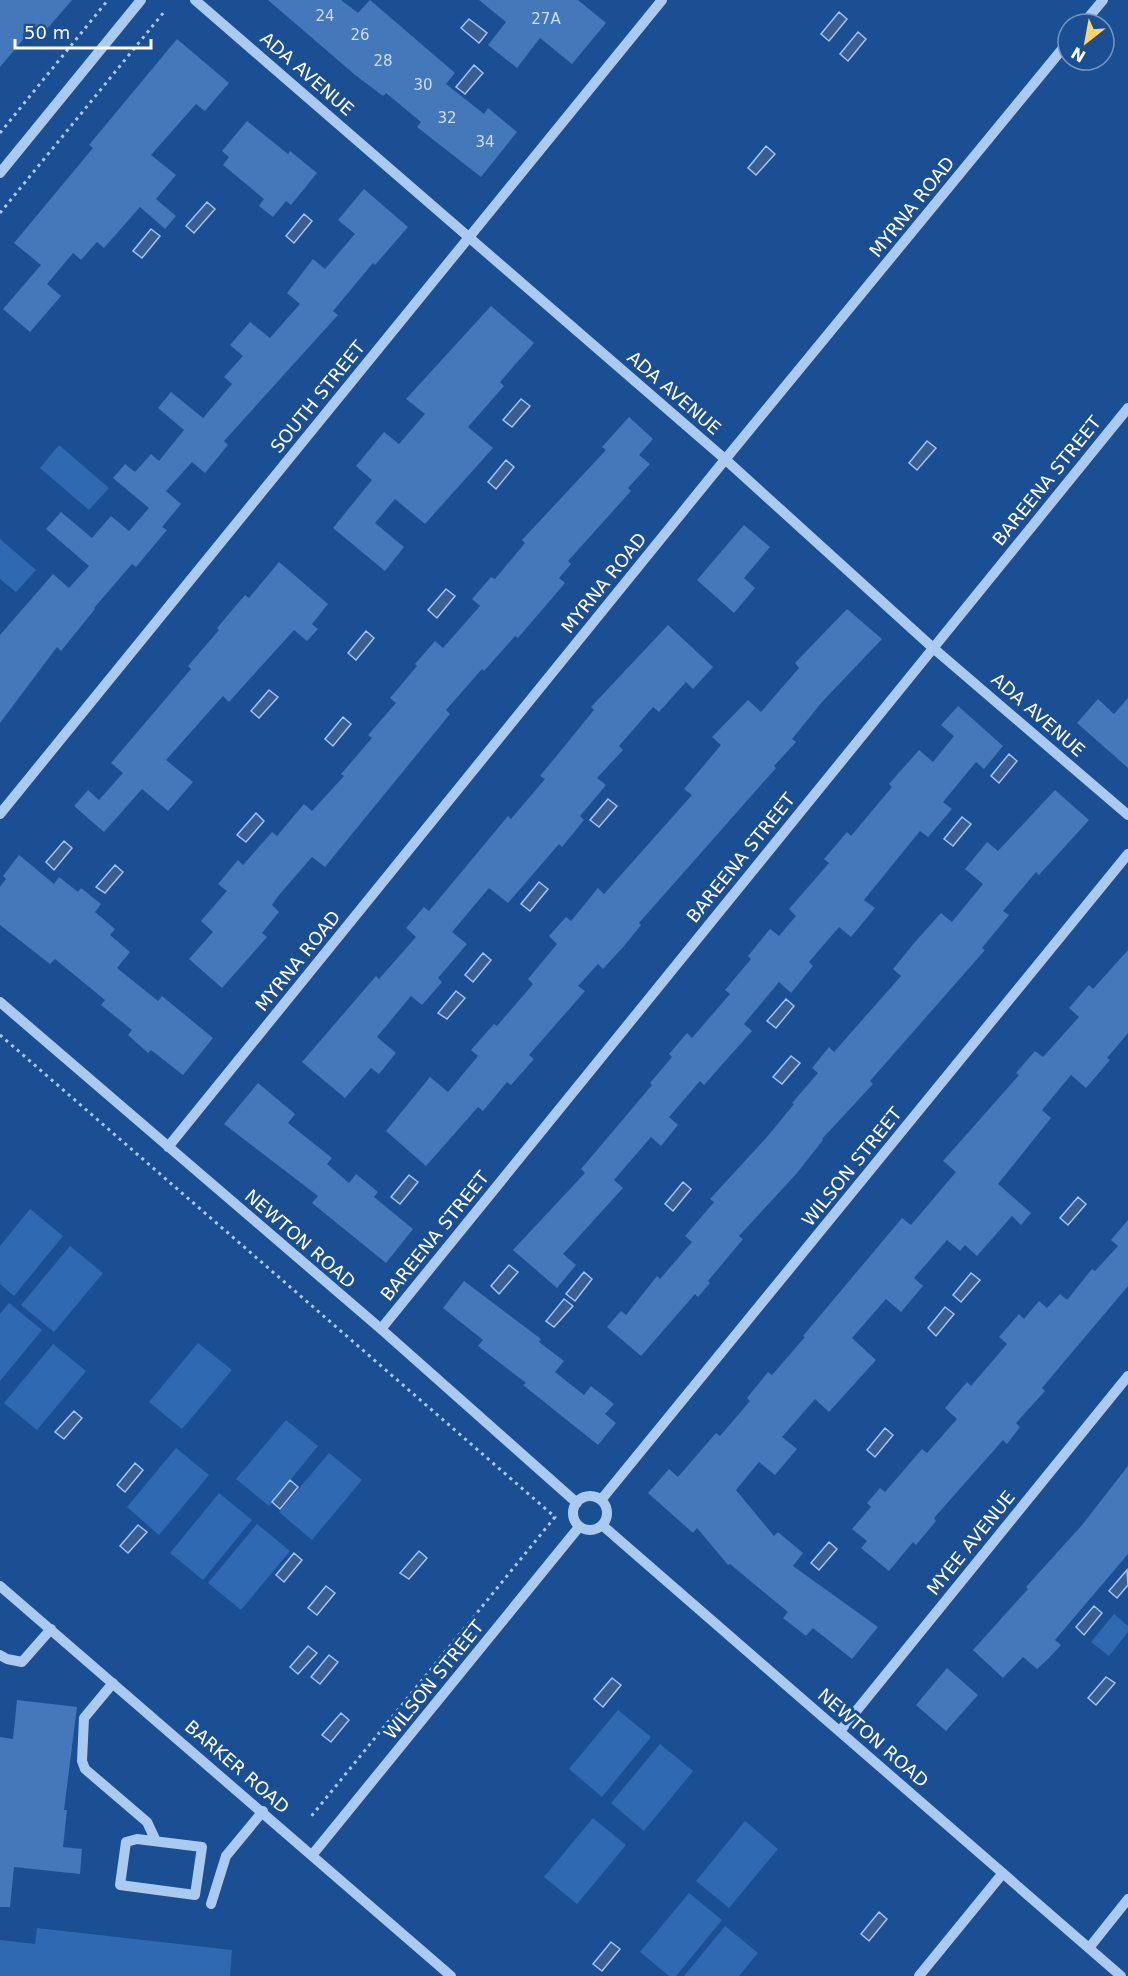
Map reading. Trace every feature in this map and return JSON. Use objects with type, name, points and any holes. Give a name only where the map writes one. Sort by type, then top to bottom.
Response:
[{"type":"street","points":[[0,173],[141,0]]},
{"type":"street","name":"ADA AVENUE","points":[[195,0],[726,460],[932,646],[1128,814]]},
{"type":"street","points":[[1093,12],[1103,0]]},
{"type":"street","name":"SOUTH STREET","points":[[0,814],[659,1]]},
{"type":"street","name":"MYRNA ROAD","points":[[168,1148],[1056,57]]},
{"type":"street","name":"BAREENA STREET","points":[[381,1329],[932,646],[1128,408]]},
{"type":"street","name":"WILSON STREET","points":[[601,1500],[1128,854]]},
{"type":"street","name":"NEWTON ROAD","points":[[0,1002],[381,1329],[577,1503]]},
{"type":"street","name":"MYEE AVENUE","points":[[840,1731],[1128,1376]]},
{"type":"street","points":[[591,1496],[601,1500],[607,1509],[603,1525],[589,1530],[579,1527],[573,1513],[577,1503],[591,1496]]},
{"type":"street","name":"NEWTON ROAD","points":[[603,1525],[1121,1976]]},
{"type":"street","name":"WILSON STREET","points":[[314,1854],[579,1527]]},
{"type":"street","name":"BARKER ROAD","points":[[0,1586],[314,1854],[452,1976]]},
{"type":"street","points":[[0,1655],[22,1662],[51,1629]]},
{"type":"street","points":[[113,1683],[84,1718],[82,1761],[85,1769],[147,1822],[155,1839]]},
{"type":"street","points":[[212,1904],[226,1856],[263,1811]]},
{"type":"street","points":[[137,1839],[155,1839],[202,1847],[195,1895],[120,1885],[126,1842],[137,1839]]},
{"type":"street","points":[[919,1976],[1003,1873]]},
{"type":"street","points":[[1089,1948],[1128,1899]]},
{"type":"path","points":[[0,133],[108,0]]},
{"type":"path","points":[[0,213],[164,12]]},
{"type":"path","points":[[0,1035],[555,1517],[309,1819]]},
{"type":"shaded area","points":[[839,12],[847,19],[829,41],[821,34]]},
{"type":"shaded area","points":[[469,19],[487,33],[479,43],[461,28]]},
{"type":"shaded area","points":[[858,32],[866,39],[848,61],[840,54]]},
{"type":"shaded area","points":[[474,65],[483,73],[465,94],[456,87]]},
{"type":"shaded area","points":[[766,146],[775,154],[756,175],[748,168]]},
{"type":"shaded area","points":[[207,202],[215,209],[194,233],[186,226]]},
{"type":"shaded area","points":[[304,214],[312,221],[294,243],[286,236]]},
{"type":"shaded area","points":[[151,229],[160,236],[142,258],[133,251]]},
{"type":"shaded area","points":[[521,399],[530,406],[512,427],[503,420]]},
{"type":"shaded area","points":[[927,441],[936,448],[917,470],[909,463]]},
{"type":"shaded area","points":[[59,445],[109,488],[89,510],[40,468]]},
{"type":"shaded area","points":[[506,460],[514,467],[496,489],[488,482]]},
{"type":"shaded area","points":[[0,539],[36,570],[16,592],[0,579]]},
{"type":"shaded area","points":[[446,589],[455,596],[437,618],[428,610]]},
{"type":"shaded area","points":[[366,631],[374,638],[356,660],[348,653]]},
{"type":"shaded area","points":[[269,690],[278,697],[259,718],[251,711]]},
{"type":"shaded area","points":[[343,717],[351,724],[333,746],[325,739]]},
{"type":"shaded area","points":[[1009,754],[1017,761],[999,783],[991,776]]},
{"type":"shaded area","points":[[608,799],[617,806],[599,827],[590,820]]},
{"type":"shaded area","points":[[256,813],[264,821],[246,842],[237,835]]},
{"type":"shaded area","points":[[962,817],[971,824],[953,846],[944,839]]},
{"type":"shaded area","points":[[64,841],[72,848],[54,870],[46,862]]},
{"type":"shaded area","points":[[115,865],[123,872],[105,893],[96,887]]},
{"type":"shaded area","points":[[539,882],[548,889],[530,911],[521,904]]},
{"type":"shaded area","points":[[483,953],[491,960],[473,982],[465,975]]},
{"type":"shaded area","points":[[456,991],[465,998],[447,1019],[438,1013]]},
{"type":"shaded area","points":[[786,999],[794,1006],[776,1028],[767,1021]]},
{"type":"shaded area","points":[[791,1056],[800,1063],[782,1084],[773,1077]]},
{"type":"shaded area","points":[[409,1175],[418,1182],[400,1204],[391,1197]]},
{"type":"shaded area","points":[[683,1182],[691,1189],[673,1211],[665,1204]]},
{"type":"shaded area","points":[[1078,1197],[1086,1204],[1068,1225],[1060,1218]]},
{"type":"shaded area","points":[[30,1209],[63,1236],[14,1296],[0,1284],[0,1246]]},
{"type":"shaded area","points":[[70,1246],[103,1273],[54,1332],[21,1305]]},
{"type":"shaded area","points":[[509,1265],[518,1272],[499,1294],[491,1286]]},
{"type":"shaded area","points":[[584,1272],[592,1279],[575,1301],[566,1294]]},
{"type":"shaded area","points":[[971,1273],[980,1280],[961,1302],[953,1295]]},
{"type":"shaded area","points":[[564,1299],[573,1306],[554,1327],[546,1321]]},
{"type":"shaded area","points":[[9,1303],[42,1330],[0,1381],[0,1314]]},
{"type":"shaded area","points":[[945,1307],[954,1314],[936,1336],[928,1328]]},
{"type":"shaded area","points":[[198,1343],[232,1370],[182,1429],[149,1402]]},
{"type":"shaded area","points":[[53,1344],[86,1371],[37,1430],[4,1403]]},
{"type":"shaded area","points":[[74,1411],[82,1418],[64,1439],[55,1432]]},
{"type":"shaded area","points":[[286,1420],[318,1446],[269,1506],[236,1479]]},
{"type":"shaded area","points":[[885,1428],[893,1435],[875,1457],[867,1450]]},
{"type":"shaded area","points":[[176,1448],[209,1475],[159,1535],[127,1507]]},
{"type":"shaded area","points":[[329,1453],[362,1480],[312,1540],[279,1512]]},
{"type":"shaded area","points":[[135,1463],[143,1470],[125,1492],[117,1485]]},
{"type":"shaded area","points":[[290,1480],[298,1487],[280,1509],[272,1502]]},
{"type":"shaded area","points":[[219,1493],[252,1520],[203,1580],[170,1553]]},
{"type":"shaded area","points":[[257,1524],[290,1551],[241,1610],[208,1583]]},
{"type":"shaded area","points":[[138,1525],[147,1532],[128,1553],[120,1546]]},
{"type":"shaded area","points":[[829,1542],[837,1549],[819,1570],[811,1563]]},
{"type":"shaded area","points":[[419,1551],[427,1558],[409,1579],[400,1573]]},
{"type":"shaded area","points":[[294,1553],[302,1560],[284,1582],[276,1575]]},
{"type":"shaded area","points":[[1127,1570],[1128,1585],[1117,1598],[1109,1591]]},
{"type":"shaded area","points":[[326,1586],[335,1593],[317,1615],[308,1608]]},
{"type":"shaded area","points":[[1094,1606],[1102,1613],[1084,1635],[1076,1627]]},
{"type":"shaded area","points":[[1114,1614],[1128,1626],[1128,1632],[1109,1656],[1091,1642]]},
{"type":"shaded area","points":[[308,1646],[317,1653],[298,1674],[290,1667]]},
{"type":"shaded area","points":[[329,1655],[338,1662],[320,1684],[311,1677]]},
{"type":"shaded area","points":[[1106,1677],[1115,1683],[1096,1705],[1088,1698]]},
{"type":"shaded area","points":[[612,1678],[621,1685],[603,1707],[594,1699]]},
{"type":"shaded area","points":[[618,1710],[651,1737],[602,1797],[569,1769]]},
{"type":"shaded area","points":[[341,1713],[349,1720],[331,1742],[322,1735]]},
{"type":"shaded area","points":[[660,1744],[693,1771],[644,1831],[611,1803]]},
{"type":"shaded area","points":[[593,1818],[626,1845],[577,1904],[544,1877]]},
{"type":"shaded area","points":[[745,1821],[778,1849],[729,1908],[696,1881]]},
{"type":"shaded area","points":[[689,1893],[722,1920],[676,1976],[669,1976],[640,1952]]},
{"type":"shaded area","points":[[879,1912],[887,1919],[869,1941],[861,1934]]},
{"type":"shaded area","points":[[725,1926],[758,1953],[739,1976],[684,1976]]},
{"type":"shaded area","points":[[37,1928],[232,1950],[230,1976],[0,1976],[0,1940],[35,1944]]},
{"type":"shaded area","points":[[611,1942],[620,1949],[602,1971],[593,1964]]},
{"type":"building","points":[[0,0],[72,0],[40,37],[31,30],[0,67]]},
{"type":"building","points":[[268,0],[341,0],[358,13],[370,0],[455,73],[446,84],[484,114],[488,108],[517,132],[481,177],[417,127],[421,122],[386,93],[383,96],[354,74]]},
{"type":"building","points":[[479,0],[578,0],[606,23],[572,64],[540,38],[517,68],[488,45],[506,22]]},
{"type":"building","points":[[177,39],[229,83],[205,111],[196,104],[151,155],[176,175],[156,199],[176,216],[165,229],[140,207],[104,248],[97,242],[81,260],[73,253],[47,284],[61,296],[30,332],[3,309],[41,265],[14,243],[93,148],[89,145]]},
{"type":"building","points":[[247,121],[288,154],[290,151],[317,173],[291,205],[286,201],[273,217],[259,206],[264,199],[223,165],[229,157],[222,151]]},
{"type":"building","points":[[364,189],[408,227],[375,265],[373,263],[333,311],[338,315],[224,441],[228,445],[205,473],[192,462],[166,491],[181,504],[162,527],[167,530],[136,567],[132,564],[61,651],[57,647],[0,723],[0,635],[53,574],[69,588],[89,566],[46,529],[61,512],[92,538],[111,516],[129,531],[149,508],[113,478],[125,464],[135,472],[151,454],[159,461],[184,430],[158,408],[171,392],[203,418],[232,384],[224,377],[243,356],[230,345],[250,322],[270,338],[300,304],[287,293],[313,259],[325,269],[355,234],[338,220]]},
{"type":"building","points":[[491,306],[534,343],[500,382],[504,386],[468,427],[493,448],[425,524],[395,499],[375,523],[404,547],[385,571],[333,528],[372,480],[356,466],[384,432],[399,444],[425,414],[406,399]]},
{"type":"building","points":[[629,417],[653,439],[639,455],[650,464],[628,488],[631,491],[568,561],[571,564],[559,578],[565,583],[518,638],[515,636],[484,671],[482,669],[446,710],[450,714],[325,867],[312,857],[279,895],[272,905],[279,912],[262,933],[267,937],[222,988],[189,959],[213,932],[201,921],[227,891],[218,884],[238,860],[243,865],[272,832],[277,836],[304,804],[312,811],[344,776],[341,774],[372,738],[368,735],[396,703],[390,698],[417,666],[415,664],[435,641],[443,648],[480,606],[472,599],[491,577],[495,579],[525,543],[522,540],[606,450],[602,447]]},
{"type":"building","points":[[744,525],[770,547],[744,578],[755,588],[734,613],[697,580]]},
{"type":"building","points":[[279,562],[328,604],[312,624],[318,629],[307,641],[294,630],[229,702],[223,696],[166,760],[193,782],[168,811],[142,789],[104,832],[74,806],[88,790],[99,800],[123,773],[111,763],[191,669],[188,666],[219,630],[217,628],[245,595],[249,598]]},
{"type":"building","points":[[847,609],[882,639],[822,702],[792,739],[796,742],[774,766],[776,768],[639,923],[641,925],[624,946],[603,969],[598,964],[578,986],[585,991],[529,1055],[534,1059],[511,1085],[507,1082],[483,1111],[478,1107],[426,1166],[386,1131],[430,1077],[448,1092],[478,1056],[471,1050],[494,1024],[497,1026],[533,984],[528,979],[557,944],[549,936],[566,917],[571,921],[598,888],[604,894],[692,795],[684,789],[721,745],[712,737],[748,700],[761,712],[799,668],[795,663]]},
{"type":"building","points":[[668,625],[713,667],[693,689],[686,682],[659,712],[653,707],[619,746],[623,750],[597,778],[606,785],[580,816],[584,820],[562,847],[559,844],[508,903],[489,888],[452,932],[467,944],[438,978],[442,982],[422,1005],[411,996],[377,1037],[396,1053],[379,1074],[371,1068],[345,1098],[302,1062],[376,976],[379,979],[416,937],[406,928],[424,907],[429,911],[508,816],[511,819],[545,779],[540,776],[594,710],[591,707]]},
{"type":"building","points":[[1128,698],[1128,768],[1077,723],[1098,699],[1114,714]]},
{"type":"building","points":[[958,706],[1003,746],[984,769],[976,762],[943,802],[952,809],[928,837],[920,831],[864,900],[875,908],[851,937],[839,927],[809,962],[813,966],[791,993],[779,982],[744,1024],[752,1031],[704,1085],[700,1081],[669,1117],[678,1125],[661,1146],[651,1137],[614,1180],[623,1188],[563,1254],[576,1265],[557,1288],[513,1250],[585,1173],[581,1169],[652,1085],[650,1083],[672,1057],[669,1054],[687,1033],[692,1038],[730,994],[725,990],[751,959],[748,956],[770,929],[779,936],[796,916],[789,909],[829,863],[824,859],[847,832],[851,836],[892,787],[889,784],[919,750],[933,762],[954,736],[941,725]]},
{"type":"building","points":[[1055,790],[1089,820],[1039,875],[1036,872],[1003,911],[1009,915],[982,948],[985,950],[870,1081],[873,1084],[822,1139],[797,1173],[739,1236],[743,1239],[708,1281],[710,1283],[698,1297],[695,1294],[641,1356],[607,1327],[621,1311],[626,1315],[657,1276],[660,1279],[692,1242],[685,1236],[714,1202],[710,1199],[794,1104],[792,1103],[818,1073],[812,1068],[829,1047],[834,1052],[901,976],[893,969],[915,942],[941,913],[952,922],[983,884],[965,869],[987,842],[998,851]]},
{"type":"building","points":[[19,855],[54,884],[59,877],[78,892],[81,888],[101,904],[95,912],[115,929],[110,935],[130,952],[117,968],[158,1001],[162,996],[213,1038],[183,1075],[151,1050],[148,1053],[128,1035],[132,1030],[101,1005],[105,1000],[55,959],[50,964],[0,925],[0,887],[6,879],[3,876]]},
{"type":"building","points":[[1128,950],[1128,1033],[1107,1058],[1110,1060],[1086,1088],[1071,1075],[1042,1110],[1051,1118],[998,1184],[1031,1213],[1021,1225],[1012,1216],[977,1256],[965,1245],[960,1251],[947,1240],[914,1278],[923,1286],[901,1312],[886,1299],[852,1338],[876,1360],[829,1412],[815,1399],[782,1437],[797,1449],[775,1475],[759,1462],[736,1490],[774,1536],[778,1532],[803,1553],[793,1566],[878,1627],[852,1659],[813,1628],[806,1636],[783,1618],[788,1612],[730,1564],[728,1565],[697,1528],[693,1533],[648,1493],[669,1469],[678,1477],[716,1433],[720,1436],[750,1401],[747,1398],[768,1372],[772,1375],[902,1218],[911,1225],[956,1172],[943,1161],[1019,1075],[1016,1073],[1035,1051],[1043,1057],[1079,1017],[1069,1008],[1089,985],[1093,989]]},
{"type":"building","points":[[258,1083],[295,1114],[288,1123],[332,1158],[327,1164],[349,1183],[356,1174],[378,1192],[374,1197],[413,1229],[386,1263],[312,1203],[318,1196],[224,1124]]},
{"type":"building","points":[[1128,1220],[1128,1286],[1042,1388],[1045,1391],[1016,1423],[1020,1427],[1007,1444],[1003,1440],[934,1518],[936,1521],[916,1545],[913,1542],[889,1571],[861,1548],[867,1541],[852,1529],[871,1507],[867,1503],[880,1488],[885,1492],[922,1449],[927,1453],[957,1419],[945,1408],[967,1382],[971,1386],[1007,1344],[999,1337],[1019,1314],[1024,1319],[1039,1301],[1047,1308],[1060,1294],[1067,1300],[1092,1269],[1095,1271],[1118,1246],[1111,1240]]},
{"type":"building","points":[[464,1281],[541,1339],[539,1342],[564,1361],[555,1372],[584,1395],[591,1386],[614,1404],[605,1414],[616,1423],[598,1445],[523,1385],[526,1383],[478,1346],[483,1340],[443,1308]]},
{"type":"building","points":[[1128,1466],[1128,1554],[1055,1640],[1061,1645],[1048,1659],[1037,1669],[1023,1657],[1003,1678],[973,1650],[1082,1525]]},
{"type":"building","points":[[947,1668],[978,1695],[946,1731],[916,1705]]},
{"type":"building","points":[[17,1700],[77,1707],[64,1810],[67,1810],[63,1847],[82,1849],[80,1874],[14,1867],[10,1907],[0,1907],[0,1737],[13,1739]]}]
